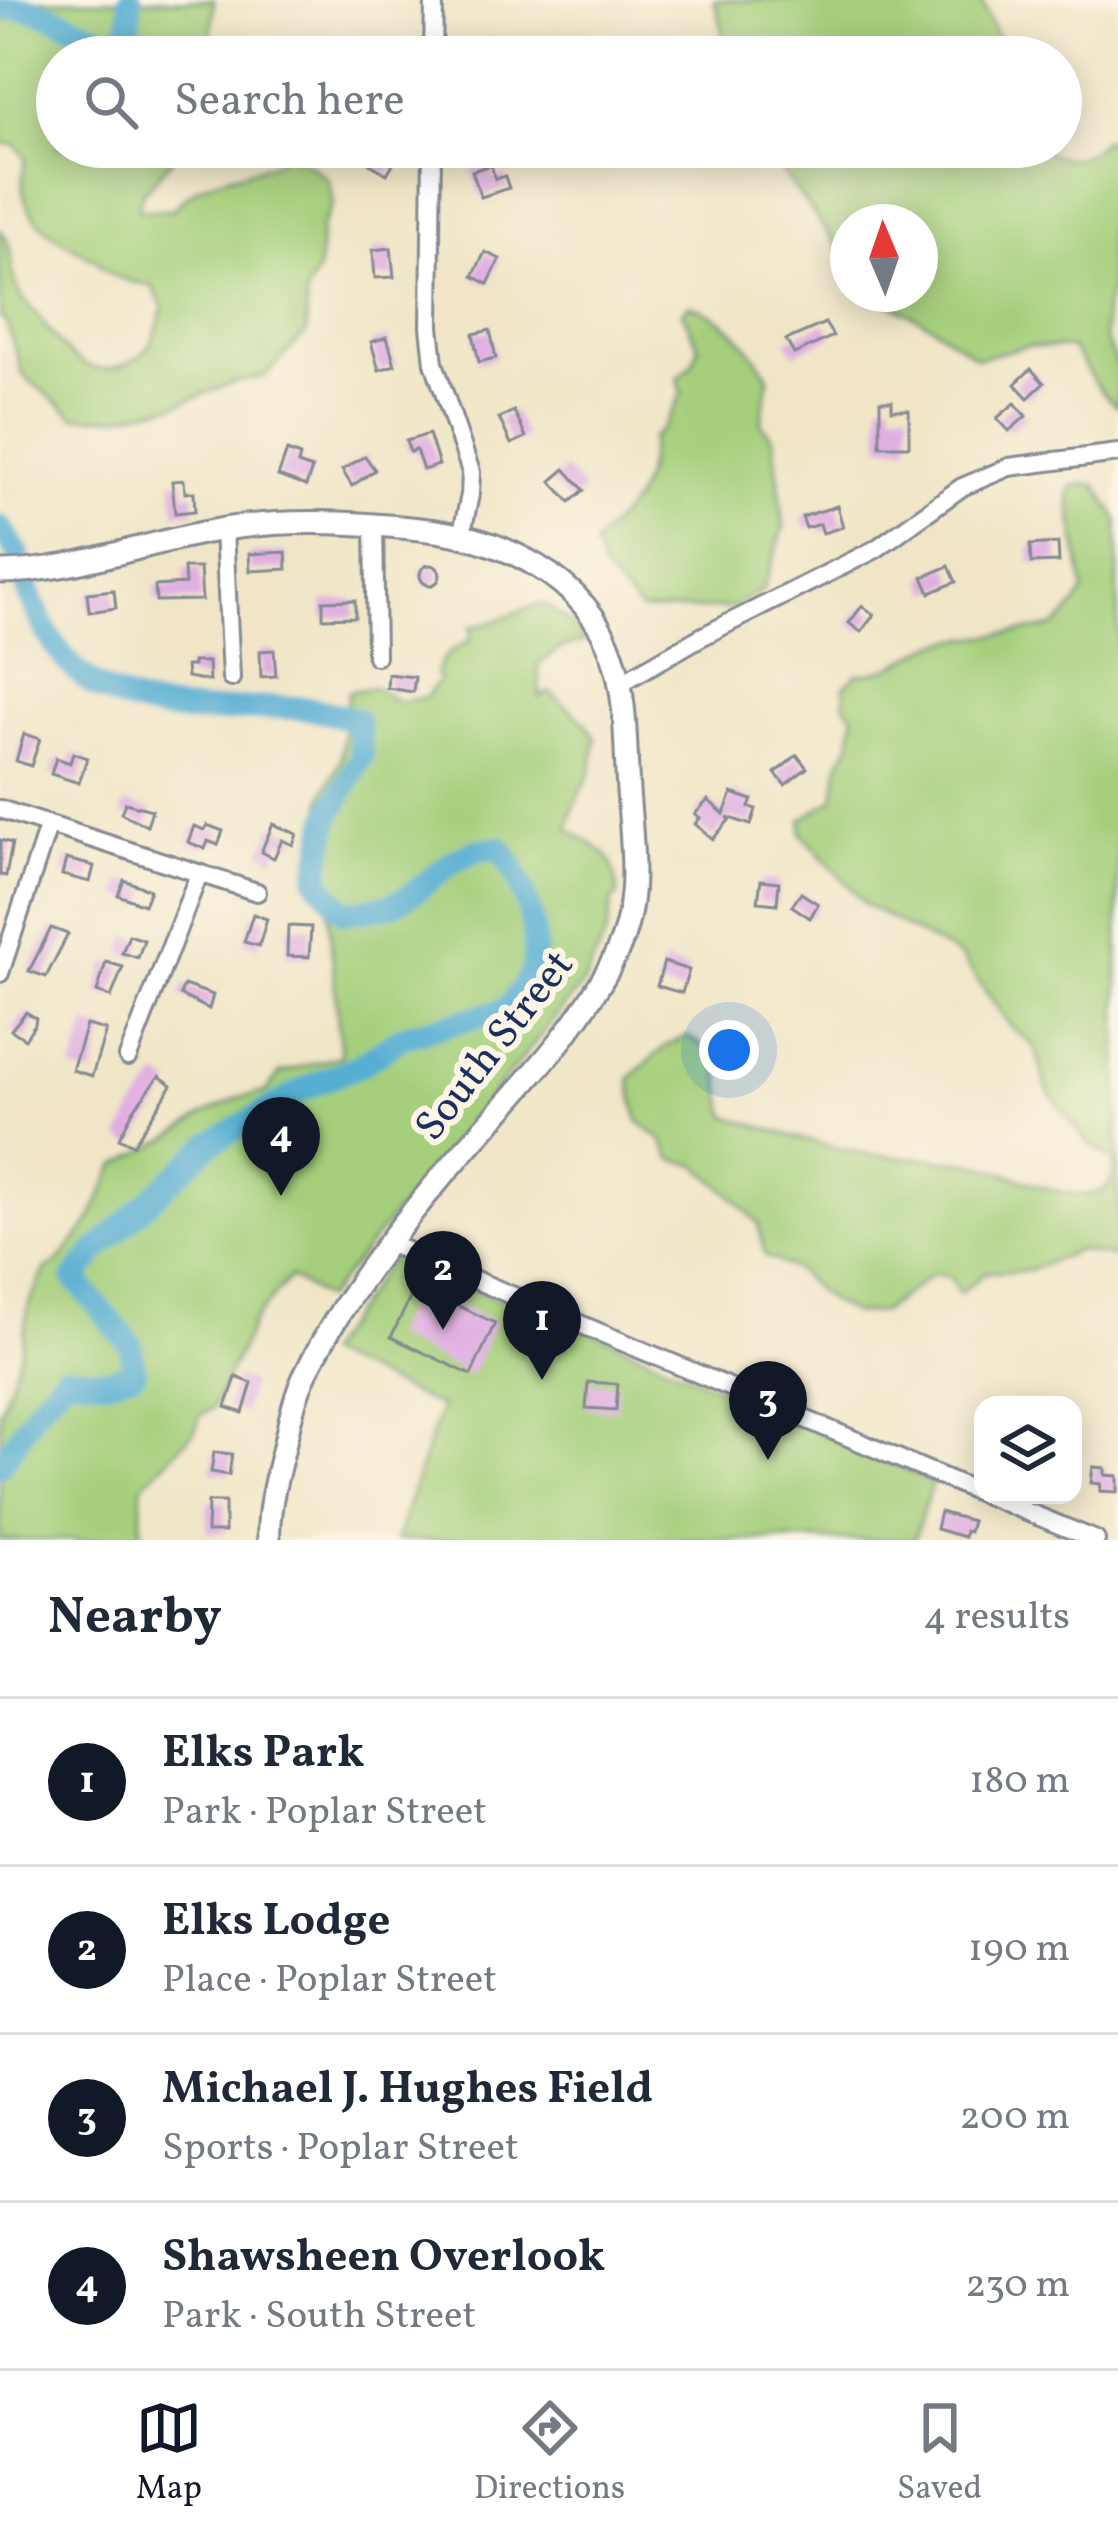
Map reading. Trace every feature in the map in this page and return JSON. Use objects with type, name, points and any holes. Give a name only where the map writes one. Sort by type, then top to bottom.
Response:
[{"type":"street","points":[[433,36],[434,0]]},
{"type":"street","points":[[432,168],[431,344],[471,472],[461,536]]},
{"type":"street","points":[[619,684],[876,549],[962,487],[1009,467],[1118,453]]},
{"type":"street","name":"South Street","points":[[0,572],[67,564],[224,529],[294,522],[424,529],[502,548],[562,581],[607,641],[619,684],[633,877],[629,920],[618,949],[592,999],[545,1060],[390,1244],[304,1377],[277,1473],[269,1540]]},
{"type":"street","points":[[374,526],[376,656]]},
{"type":"street","points":[[224,529],[231,678]]},
{"type":"street","points":[[0,809],[257,892]]},
{"type":"street","points":[[0,973],[48,827]]},
{"type":"street","points":[[128,1057],[200,874]]},
{"type":"street","points":[[390,1244],[974,1490]]},
{"type":"street","points":[[1008,1504],[1096,1540]]},
{"type":"green space","points":[[0,0],[214,0],[211,36],[36,36],[36,168],[165,168],[142,194],[138,210],[172,210],[201,186],[255,168],[314,168],[329,180],[333,204],[321,228],[319,267],[306,293],[307,332],[265,376],[178,404],[116,417],[75,417],[23,375],[7,324],[0,317],[0,230],[23,297],[65,350],[85,365],[109,369],[140,355],[155,335],[163,307],[152,286],[106,271],[38,221],[24,195],[26,159],[16,145],[0,143]]},
{"type":"green space","points":[[714,0],[981,0],[997,36],[723,36]]},
{"type":"green space","points":[[1118,138],[1118,188],[1109,214],[1111,289],[1104,310],[1105,338],[1118,368],[1118,407],[1071,348],[1028,346],[977,358],[906,312],[938,312],[938,204],[830,204],[830,236],[779,168],[1082,168],[1082,156],[1103,140]]},
{"type":"green space","points":[[689,305],[715,316],[736,333],[769,377],[761,423],[774,439],[784,527],[763,590],[730,608],[641,611],[604,572],[594,545],[635,500],[652,438],[664,427],[682,393],[678,378],[692,365],[699,347],[682,312]]},
{"type":"green space","points":[[1096,485],[1118,520],[1118,1258],[1078,1250],[1029,1271],[986,1272],[959,1294],[950,1277],[933,1274],[882,1312],[854,1314],[821,1295],[796,1270],[765,1256],[758,1223],[697,1165],[672,1159],[662,1140],[638,1121],[630,1078],[666,1046],[687,1036],[715,1061],[727,1116],[845,1150],[983,1166],[1066,1193],[1091,1194],[1110,1182],[1114,1161],[1086,1140],[1068,1118],[1047,1089],[1035,1047],[1011,1027],[961,957],[866,905],[802,834],[802,819],[834,799],[854,716],[845,705],[844,687],[857,674],[884,669],[952,640],[1048,628],[1071,610],[1084,591],[1069,496],[1073,486]]},
{"type":"green space","points":[[544,604],[576,627],[584,641],[561,648],[538,665],[540,697],[550,692],[586,723],[596,739],[591,771],[574,805],[569,830],[605,854],[618,896],[612,900],[607,932],[585,981],[325,1299],[290,1277],[254,1320],[212,1409],[200,1415],[195,1431],[141,1487],[141,1540],[0,1540],[0,1412],[21,1351],[29,1303],[45,1270],[59,1261],[89,1223],[115,1166],[235,1099],[266,1092],[280,1073],[341,1056],[328,908],[311,858],[324,794],[341,759],[348,692],[374,687],[398,702],[426,697],[439,680],[436,674],[445,657],[470,640],[471,626]]},
{"type":"green space","points":[[393,1255],[500,1301],[504,1293],[932,1482],[914,1540],[396,1540],[441,1407],[324,1354]]},
{"type":"building","points":[[492,168],[495,179],[505,176],[509,188],[481,197],[472,171]]},
{"type":"building","points":[[391,248],[394,277],[375,278],[373,250]]},
{"type":"building","points":[[485,252],[500,259],[488,284],[473,276]]},
{"type":"building","points":[[825,323],[833,336],[794,354],[786,340]]},
{"type":"building","points":[[490,330],[496,358],[479,362],[473,334]]},
{"type":"building","points":[[387,337],[395,365],[379,370],[371,342]]},
{"type":"building","points":[[1031,369],[1044,383],[1028,398],[1015,384]]},
{"type":"building","points":[[880,401],[892,401],[892,410],[909,410],[909,446],[880,446]]},
{"type":"building","points":[[1015,403],[1026,416],[1009,431],[997,418]]},
{"type":"building","points":[[514,411],[526,437],[511,444],[499,418]]},
{"type":"building","points":[[429,434],[439,465],[423,470],[416,450],[410,452],[406,441]]},
{"type":"building","points":[[287,451],[300,456],[298,464],[312,469],[306,486],[278,476]]},
{"type":"building","points":[[365,456],[375,470],[352,486],[342,470]]},
{"type":"building","points":[[565,469],[584,490],[570,502],[551,481]]},
{"type":"building","points":[[184,480],[185,493],[194,492],[195,511],[175,513],[172,481]]},
{"type":"building","points":[[837,506],[843,527],[823,533],[820,524],[806,528],[802,517]]},
{"type":"building","points":[[1058,543],[1059,562],[1031,563],[1030,545]]},
{"type":"building","points":[[286,552],[287,569],[250,571],[249,554]]},
{"type":"building","points":[[430,565],[440,575],[430,585],[420,575]]},
{"type":"building","points":[[949,566],[956,582],[930,593],[923,577]]},
{"type":"building","points":[[184,568],[200,568],[202,600],[156,601],[155,586],[185,584]]},
{"type":"building","points":[[114,590],[116,608],[89,612],[87,593]]},
{"type":"building","points":[[355,600],[355,617],[323,618],[323,601]]},
{"type":"building","points":[[862,606],[874,615],[861,632],[849,623]]},
{"type":"building","points":[[274,650],[276,676],[261,677],[260,651]]},
{"type":"building","points":[[208,662],[209,681],[187,677],[186,666]]},
{"type":"building","points":[[388,674],[415,677],[413,692],[387,688]]},
{"type":"building","points":[[24,734],[40,739],[31,766],[16,761]]},
{"type":"building","points":[[73,753],[87,758],[79,783],[51,774],[56,758],[70,763]]},
{"type":"building","points":[[797,755],[807,768],[785,785],[775,773]]},
{"type":"building","points":[[732,793],[752,800],[749,807],[756,809],[751,825],[727,817],[730,819],[713,839],[695,824],[700,818],[695,814],[708,800],[724,814]]},
{"type":"building","points":[[125,803],[152,810],[147,826],[121,813]]},
{"type":"building","points":[[273,824],[297,834],[293,845],[282,840],[274,858],[261,852]]},
{"type":"building","points":[[207,825],[223,831],[218,845],[208,841],[205,849],[188,842],[194,826],[204,830]]},
{"type":"building","points":[[0,840],[12,843],[6,876],[0,875]]},
{"type":"building","points":[[66,859],[94,866],[90,882],[62,875]]},
{"type":"building","points":[[124,880],[150,890],[144,905],[118,895]]},
{"type":"building","points":[[761,880],[779,882],[777,904],[758,902]]},
{"type":"building","points":[[801,893],[818,904],[810,918],[792,906]]},
{"type":"building","points":[[253,914],[267,919],[259,946],[244,942]]},
{"type":"building","points":[[288,926],[311,927],[309,957],[287,956]]},
{"type":"building","points":[[51,928],[68,934],[46,977],[29,971]]},
{"type":"building","points":[[129,935],[144,940],[138,958],[122,953]]},
{"type":"building","points":[[106,962],[123,967],[111,997],[97,992]]},
{"type":"building","points":[[664,962],[689,970],[682,993],[657,986]]},
{"type":"building","points":[[184,985],[213,995],[209,1009],[180,995]]},
{"type":"building","points":[[26,1012],[36,1018],[25,1039],[11,1030]]},
{"type":"building","points":[[86,1025],[106,1030],[92,1076],[72,1070]]},
{"type":"building","points":[[159,1076],[172,1085],[133,1145],[119,1138],[134,1109]]},
{"type":"building","points":[[416,1286],[495,1323],[471,1375],[391,1337]]},
{"type":"building","points":[[236,1377],[252,1383],[243,1413],[226,1407]]},
{"type":"building","points":[[588,1382],[618,1384],[616,1410],[586,1408]]},
{"type":"building","points":[[214,1452],[232,1454],[229,1475],[211,1472]]},
{"type":"building","points":[[1093,1467],[1118,1476],[1118,1492],[1100,1491],[1101,1484],[1091,1483]]},
{"type":"building","points":[[208,1502],[225,1502],[225,1532],[207,1532]]},
{"type":"building","points":[[940,1512],[972,1521],[969,1532],[964,1537],[936,1529]]},
{"type":"waterway","points":[[122,36],[129,33],[130,0]]},
{"type":"waterway","points":[[0,10],[28,9],[99,36]]},
{"type":"waterway","points":[[0,527],[18,554]]},
{"type":"waterway","points":[[0,1465],[37,1408],[65,1376],[107,1380],[134,1372],[131,1345],[74,1278],[97,1250],[210,1144],[306,1088],[360,1065],[404,1036],[507,1009],[529,978],[534,952],[527,904],[500,848],[457,859],[401,900],[345,913],[317,879],[329,817],[362,756],[357,720],[294,708],[171,710],[117,697],[96,686],[61,654],[26,584]]},
{"type":"place","name":"Shawsheen Overlook","points":[[281,1196]]},
{"type":"place","name":"Elks Lodge","points":[[443,1330]]},
{"type":"place","name":"Elks Park","points":[[542,1380]]},
{"type":"place","name":"Michael J. Hughes Field","points":[[768,1460]]}]
